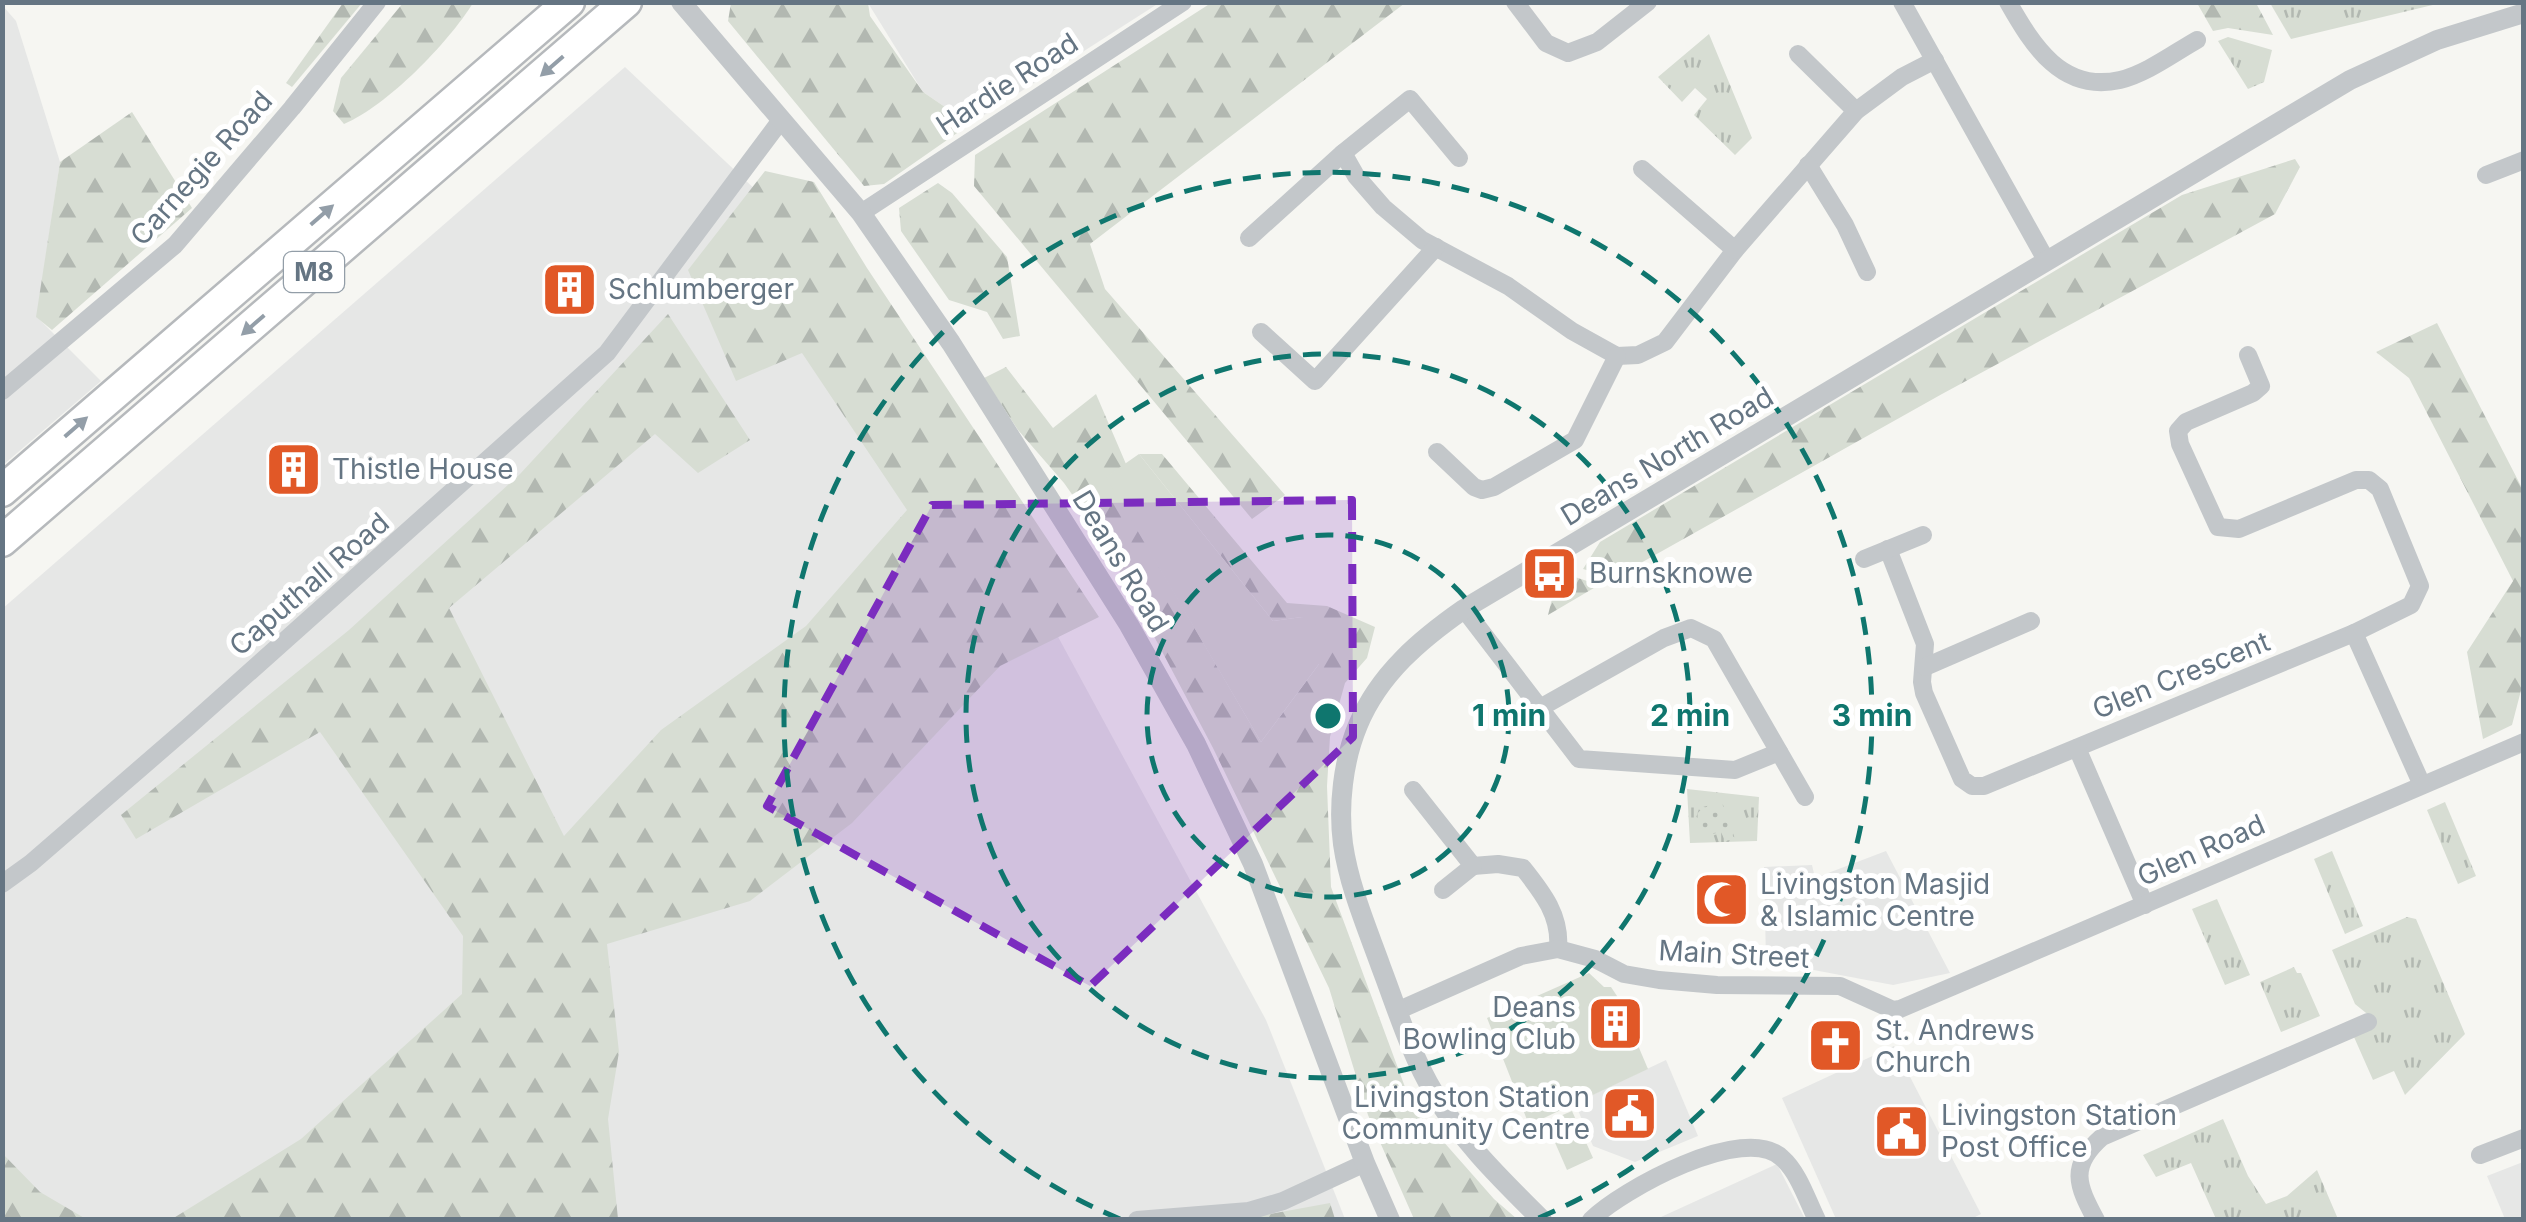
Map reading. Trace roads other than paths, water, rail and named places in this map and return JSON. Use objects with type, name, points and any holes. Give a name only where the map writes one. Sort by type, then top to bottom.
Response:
[{"type":"highway","name":"M8","points":[[2,491],[569,2]]},
{"type":"highway","name":"M8","points":[[2,541],[626,2]]},
{"type":"street","name":"Carnegie Road","points":[[2,391],[175,245],[376,2]]},
{"type":"street","name":"Hardie Road","points":[[860,213],[1183,2]]},
{"type":"street","points":[[1515,2],[1546,43],[1568,53],[1598,42],[1648,2]]},
{"type":"street","points":[[1902,2],[2046,260]]},
{"type":"street","points":[[2008,2],[2031,42],[2049,63],[2072,78],[2097,82],[2123,80],[2197,40]]},
{"type":"street","name":"Deans Road","points":[[687,9],[860,213],[952,343],[1129,625],[1196,744],[1253,864],[1365,1164],[1390,1220]]},
{"type":"street","name":"Deans North Road","points":[[1542,1220],[1467,1142],[1432,1091],[1397,1011],[1343,843],[1342,799],[1348,756],[1358,724],[1398,662],[1464,609],[2350,80],[2437,40],[2524,13]]},
{"type":"street","points":[[1798,54],[1856,111]]},
{"type":"street","points":[[1343,153],[1356,176],[1382,206],[1422,240],[1508,286],[1572,331],[1617,356],[1638,355],[1665,342],[1735,250],[1856,111],[1902,77],[1934,60]]},
{"type":"street","points":[[1249,238],[1410,99],[1458,158]]},
{"type":"street","name":"Caputhall Road","points":[[2,884],[202,714],[607,353],[781,120]]},
{"type":"street","points":[[2486,175],[2524,160]]},
{"type":"street","points":[[1808,164],[1845,225],[1867,272]]},
{"type":"street","points":[[1642,169],[1735,250]]},
{"type":"street","points":[[1261,332],[1315,381],[1436,247]]},
{"type":"street","points":[[1437,452],[1474,487],[1494,487],[1575,440],[1617,356]]},
{"type":"street","name":"Glen Crescent","points":[[2144,905],[2077,748],[2354,633],[2412,605],[2420,586],[2380,489],[2370,480],[2356,480],[2239,529],[2218,527],[2180,444],[2178,431],[2186,422],[2261,386],[2248,356]]},
{"type":"street","points":[[1864,560],[1923,535]]},
{"type":"street","points":[[1888,549],[1926,644],[1924,694],[1962,779],[1972,786],[1984,786],[2077,748]]},
{"type":"street","points":[[1464,609],[1578,759],[1735,770],[1779,752]]},
{"type":"street","points":[[1924,666],[2032,621]]},
{"type":"street","points":[[1538,709],[1664,638],[1691,628],[1714,639],[1805,797]]},
{"type":"street","points":[[2354,633],[2422,784]]},
{"type":"street","name":"Glen Road","points":[[1900,1009],[2524,742]]},
{"type":"street","points":[[1412,790],[1431,822],[1474,866]]},
{"type":"street","points":[[1397,1011],[1521,956],[1558,949],[1560,931],[1548,899],[1523,868],[1474,866],[1444,890]]},
{"type":"street","name":"Main Street","points":[[1558,949],[1595,959],[1624,974],[1718,985],[1840,986],[1893,1010],[1900,1009]]},
{"type":"street","points":[[2096,1220],[2083,1196],[2079,1168],[2086,1151],[2102,1138],[2368,1022]]},
{"type":"street","points":[[2480,1155],[2524,1138]]},
{"type":"street","points":[[1590,1220],[1610,1200],[1680,1168],[1736,1147],[1761,1147],[1781,1156],[1795,1174],[1817,1220]]},
{"type":"street","points":[[1137,1220],[1249,1211],[1284,1201],[1365,1164]]},
{"type":"place","name":"Schlumberger","points":[[569,289]]},
{"type":"place","name":"Thistle House","points":[[293,469]]},
{"type":"place","name":"Burnsknowe","points":[[1550,573]]},
{"type":"place","name":"Livingston Masjid & Islamic Centre","points":[[1721,900]]},
{"type":"place","name":"Deans Bowling Club","points":[[1615,1023]]},
{"type":"place","name":"St. Andrews Church","points":[[1836,1046]]},
{"type":"place","name":"Livingston Station Community Centre","points":[[1629,1113]]},
{"type":"place","name":"Livingston Station Post Office","points":[[1902,1131]]}]
